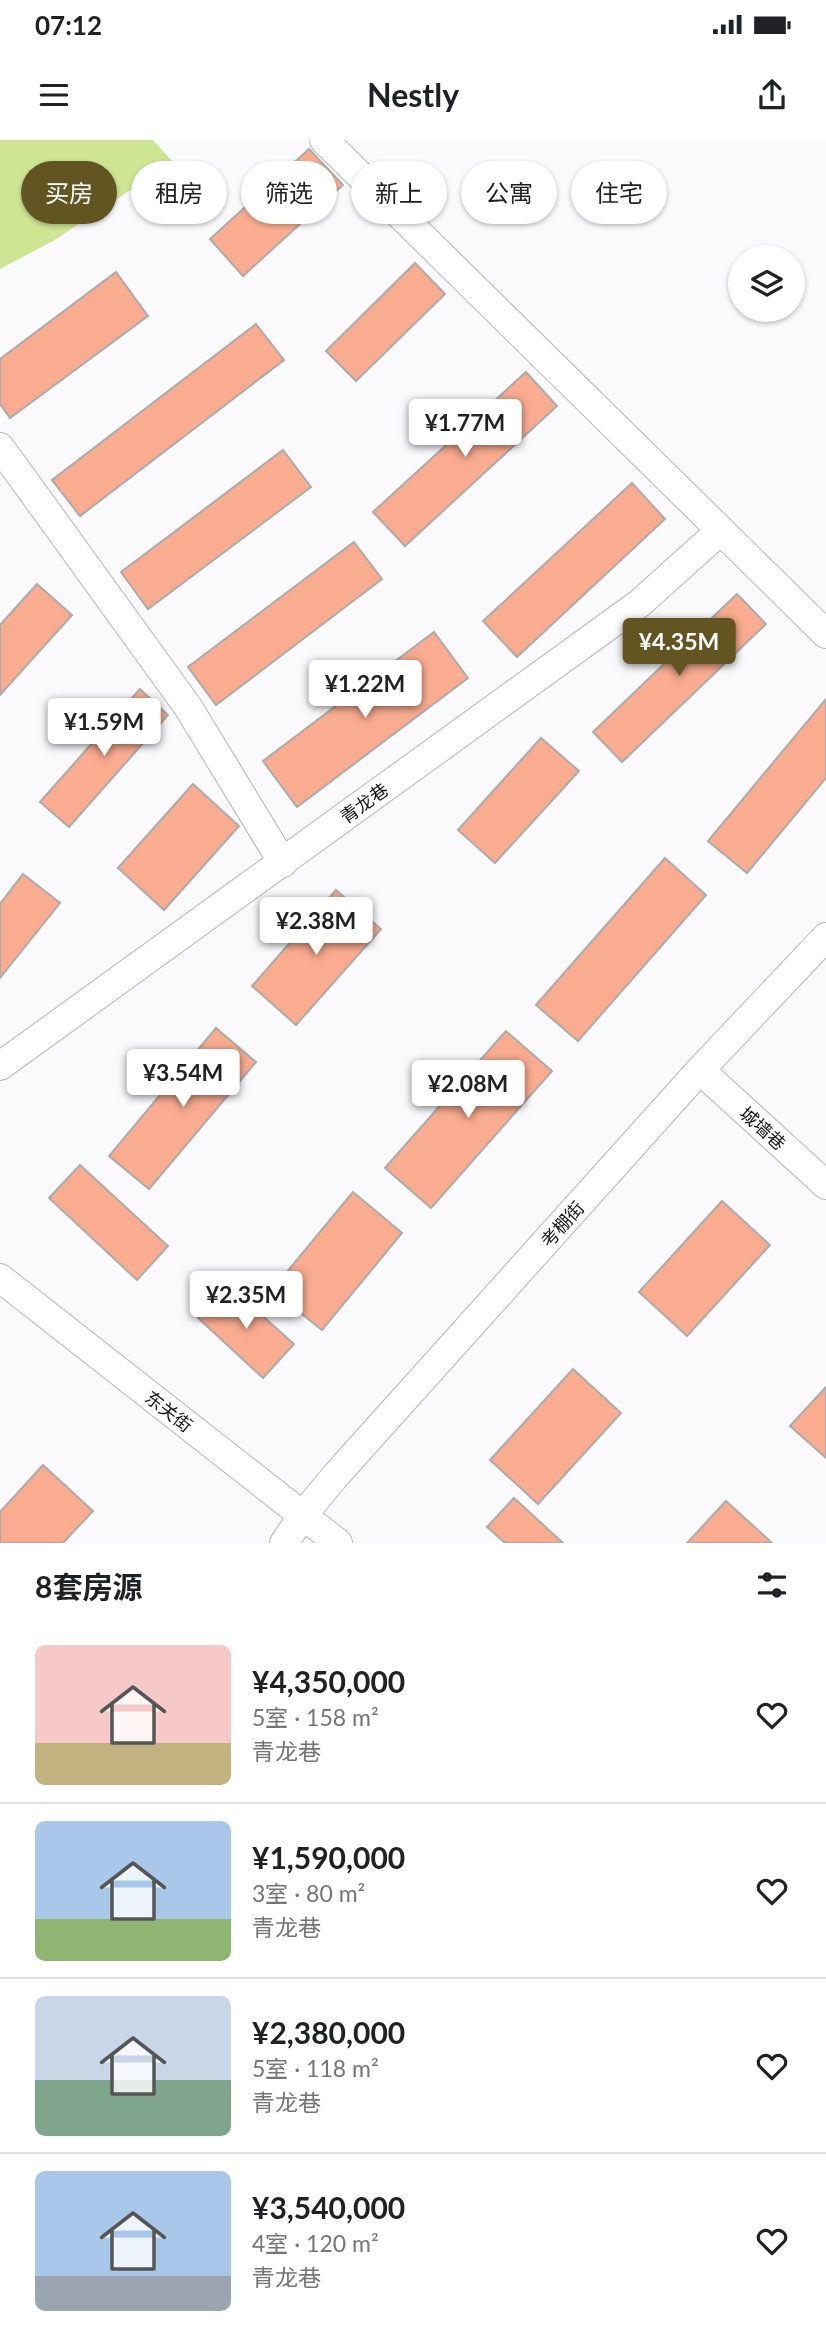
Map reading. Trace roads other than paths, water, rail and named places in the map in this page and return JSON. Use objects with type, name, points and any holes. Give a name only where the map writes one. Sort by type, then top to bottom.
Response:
[{"type":"street","points":[[324,140],[826,634]]},
{"type":"street","points":[[0,447],[188,707],[283,863]]},
{"type":"street","name":"青龙巷","points":[[0,1066],[640,603],[720,531]]},
{"type":"street","name":"考棚街","points":[[284,1543],[337,1474],[700,1070],[826,937]]},
{"type":"street","name":"城墙巷","points":[[700,1070],[826,1185]]},
{"type":"street","name":"东关街","points":[[0,1278],[338,1543]]},
{"type":"street","name":"考棚街","points":[[262,1543],[303,1515]]}]
